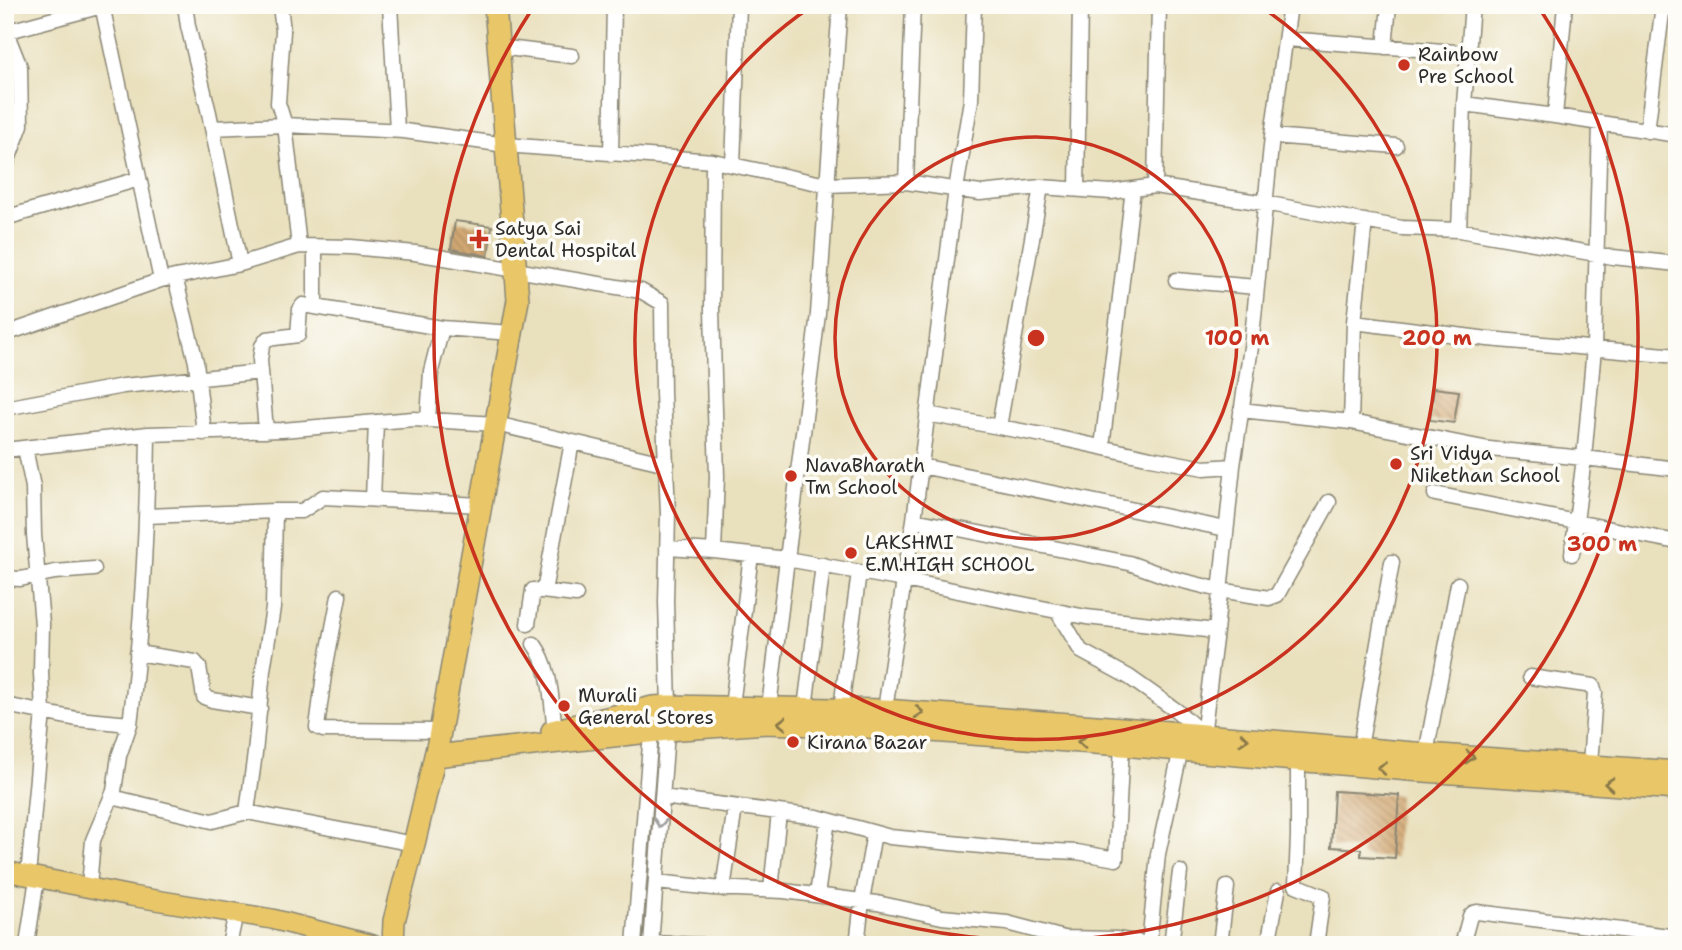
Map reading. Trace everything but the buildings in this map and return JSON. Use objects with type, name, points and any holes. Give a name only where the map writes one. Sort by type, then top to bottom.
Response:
[{"type":"highway","points":[[393,945],[394,921],[438,743],[518,299],[495,5]]},
{"type":"highway","points":[[438,743],[555,731],[661,707],[769,706],[885,710],[1195,745],[1297,760],[1416,759],[1590,765],[1677,772]]},
{"type":"highway","points":[[438,743],[767,723],[889,728],[1122,745],[1360,748],[1416,759],[1677,789]]},
{"type":"highway","points":[[375,945],[394,921]]},
{"type":"main road","points":[[5,871],[272,919],[375,945]]},
{"type":"street","points":[[185,5],[240,264]]},
{"type":"street","points":[[280,5],[283,31],[278,103],[285,125],[299,246]]},
{"type":"street","points":[[390,5],[397,130]]},
{"type":"street","points":[[611,153],[614,5]]},
{"type":"street","points":[[733,165],[739,5]]},
{"type":"street","points":[[769,706],[818,313],[840,5]]},
{"type":"street","points":[[906,182],[914,5]]},
{"type":"street","points":[[885,710],[914,520],[956,189],[971,100],[974,5]]},
{"type":"street","points":[[1077,190],[1080,5]]},
{"type":"street","points":[[1155,186],[1158,5]]},
{"type":"street","points":[[656,882],[817,895],[942,917],[1007,923],[1064,938],[1116,939],[1151,944],[1158,854],[1195,745],[1216,631],[1233,466],[1251,347],[1264,203],[1290,5]]},
{"type":"street","points":[[1385,47],[1388,5]]},
{"type":"street","points":[[1459,230],[1464,104],[1472,5]]},
{"type":"street","points":[[1555,116],[1565,5]]},
{"type":"street","points":[[1647,131],[1663,5]]},
{"type":"street","points":[[5,168],[21,125],[20,67],[5,32],[102,6],[139,179],[196,362],[204,433]]},
{"type":"street","points":[[1286,39],[1469,53]]},
{"type":"street","points":[[499,47],[572,56]]},
{"type":"street","points":[[1464,104],[1677,135]]},
{"type":"street","points":[[1572,555],[1594,348],[1600,123]]},
{"type":"street","points":[[5,129],[21,125]]},
{"type":"street","points":[[212,128],[285,125],[397,130],[506,145],[713,161],[827,185],[906,182],[980,192],[1041,187],[1111,192],[1155,186],[1402,228],[1459,230],[1595,254],[1677,264]]},
{"type":"street","points":[[1272,136],[1396,146]]},
{"type":"street","points":[[713,161],[712,310],[717,477],[714,551]]},
{"type":"street","points":[[5,218],[139,179]]},
{"type":"street","points":[[999,427],[1041,187]]},
{"type":"street","points":[[1102,447],[1133,189]]},
{"type":"street","points":[[1351,422],[1354,322],[1365,221]]},
{"type":"street","points":[[5,334],[168,279],[240,264],[299,246],[415,253],[641,291],[662,303],[667,464],[666,602],[659,731],[634,945]]},
{"type":"street","points":[[315,247],[316,307]]},
{"type":"street","points":[[1176,280],[1256,287]]},
{"type":"street","points":[[266,431],[260,353],[267,339],[297,336],[303,305],[442,328],[512,333]]},
{"type":"street","points":[[1354,322],[1488,339],[1677,356]]},
{"type":"street","points":[[428,420],[431,371],[442,328]]},
{"type":"street","points":[[5,408],[124,386],[261,372]]},
{"type":"street","points":[[1241,410],[1351,422],[1489,449],[1677,469]]},
{"type":"street","points":[[927,414],[1204,468],[1233,466]]},
{"type":"street","points":[[5,450],[148,434],[266,431],[413,419],[496,424],[667,464]]},
{"type":"street","points":[[373,499],[376,422]]},
{"type":"street","points":[[89,887],[93,840],[114,791],[119,756],[130,724],[138,653],[148,434]]},
{"type":"street","points":[[544,591],[572,442]]},
{"type":"street","points":[[25,448],[33,487],[34,535],[42,624],[43,712],[27,945]]},
{"type":"street","points":[[921,466],[1226,529]]},
{"type":"street","points":[[1435,494],[1677,542]]},
{"type":"street","points":[[146,516],[302,511],[323,497],[481,505]]},
{"type":"street","points":[[914,520],[1129,563],[1171,579],[1269,598],[1277,595],[1329,502]]},
{"type":"street","points":[[247,812],[273,608],[275,511]]},
{"type":"street","points":[[667,548],[788,559],[1086,617],[1216,631]]},
{"type":"street","points":[[732,706],[751,555]]},
{"type":"street","points":[[1360,748],[1392,562]]},
{"type":"street","points":[[805,708],[823,565]]},
{"type":"street","points":[[5,578],[20,579],[55,572],[94,569]]},
{"type":"street","points":[[841,708],[859,572]]},
{"type":"street","points":[[1416,759],[1458,584]]},
{"type":"street","points":[[528,624],[532,591],[576,595]]},
{"type":"street","points":[[339,596],[317,727],[323,730],[438,743]]},
{"type":"street","points":[[1058,611],[1081,651],[1129,677],[1177,711],[1195,745]]},
{"type":"street","points":[[534,644],[548,674],[555,731]]},
{"type":"street","points":[[138,653],[195,662],[200,667],[204,697],[260,708]]},
{"type":"street","points":[[1530,677],[1593,686],[1595,693],[1590,765]]},
{"type":"street","points":[[5,705],[77,719],[130,724]]},
{"type":"street","points":[[659,731],[662,797],[651,944],[702,945]]},
{"type":"street","points":[[662,797],[817,817],[890,837],[1012,849],[1077,852],[1116,859],[1122,745]]},
{"type":"street","points":[[1297,760],[1296,886],[1323,896],[1316,943],[1333,945]]},
{"type":"street","points":[[112,797],[212,821],[247,812],[415,844]]},
{"type":"street","points":[[723,889],[735,807]]},
{"type":"street","points":[[771,890],[779,812]]},
{"type":"street","points":[[817,895],[828,820]]},
{"type":"street","points":[[857,945],[874,833]]},
{"type":"street","points":[[1171,945],[1180,872]]},
{"type":"street","points":[[1220,945],[1227,887]]},
{"type":"street","points":[[1268,945],[1278,891]]},
{"type":"street","points":[[1462,945],[1470,916],[1477,912],[1677,937]]},
{"type":"street","points":[[229,945],[236,913]]},
{"type":"place","name":"Rainbow Pre School","points":[[1404,65]]},
{"type":"place","name":"Satya Sai Dental Hospital","points":[[479,239]]},
{"type":"place","name":"Sri Vidya Nikethan School","points":[[1396,464]]},
{"type":"place","name":"NavaBharath Tm School","points":[[791,476]]},
{"type":"place","name":"LAKSHMI E.M.HIGH SCHOOL","points":[[851,553]]},
{"type":"place","name":"Murali General Stores","points":[[564,706]]},
{"type":"place","name":"Kirana Bazar","points":[[793,742]]}]
